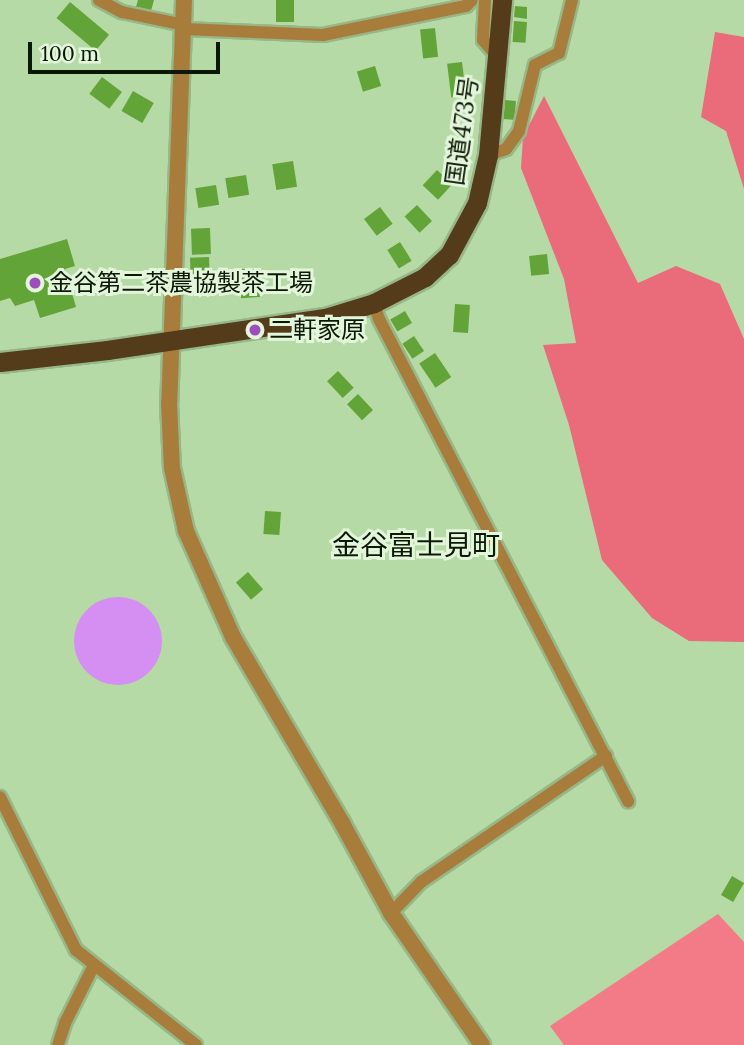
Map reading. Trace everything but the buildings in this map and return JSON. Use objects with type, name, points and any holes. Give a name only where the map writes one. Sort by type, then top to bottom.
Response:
[{"type":"highway","name":"国道473号","points":[[0,362],[171,341],[325,318],[374,303],[425,277],[449,255],[477,203],[488,155],[502,0]]},
{"type":"street","points":[[99,0],[122,12],[184,27],[323,35],[467,6],[472,0]]},
{"type":"street","points":[[184,0],[169,403],[172,468],[186,531],[233,637],[342,823],[391,913],[482,1045]]},
{"type":"street","points":[[485,0],[483,40],[497,56]]},
{"type":"street","points":[[488,155],[506,149],[519,131],[535,65],[559,53],[572,0]]},
{"type":"street","points":[[374,303],[379,319],[628,801]]},
{"type":"street","points":[[391,913],[421,882],[606,755]]},
{"type":"street","points":[[0,797],[76,950],[195,1045]]},
{"type":"street","points":[[58,1045],[73,1004],[94,965]]},
{"type":"shaded area","points":[[715,32],[744,37],[744,189],[726,131],[701,117]]},
{"type":"shaded area","points":[[544,96],[638,283],[676,266],[720,284],[744,339],[744,642],[689,641],[652,618],[602,560],[569,425],[543,345],[576,343],[564,279],[521,168],[523,137]]},
{"type":"shaded area","points":[[118,597],[135,601],[149,610],[158,624],[162,641],[158,658],[149,672],[135,681],[118,685],[101,681],[87,672],[78,658],[74,641],[78,624],[87,610],[101,601]]},
{"type":"shaded area","points":[[718,914],[744,942],[744,1045],[564,1045],[550,1026]]},
{"type":"place","name":"金谷第二茶農協製茶工場","points":[[35,283]]},
{"type":"place","name":"二軒家原","points":[[255,330]]},
{"type":"district","name":"金谷富士見町","points":[[416,545]]}]
